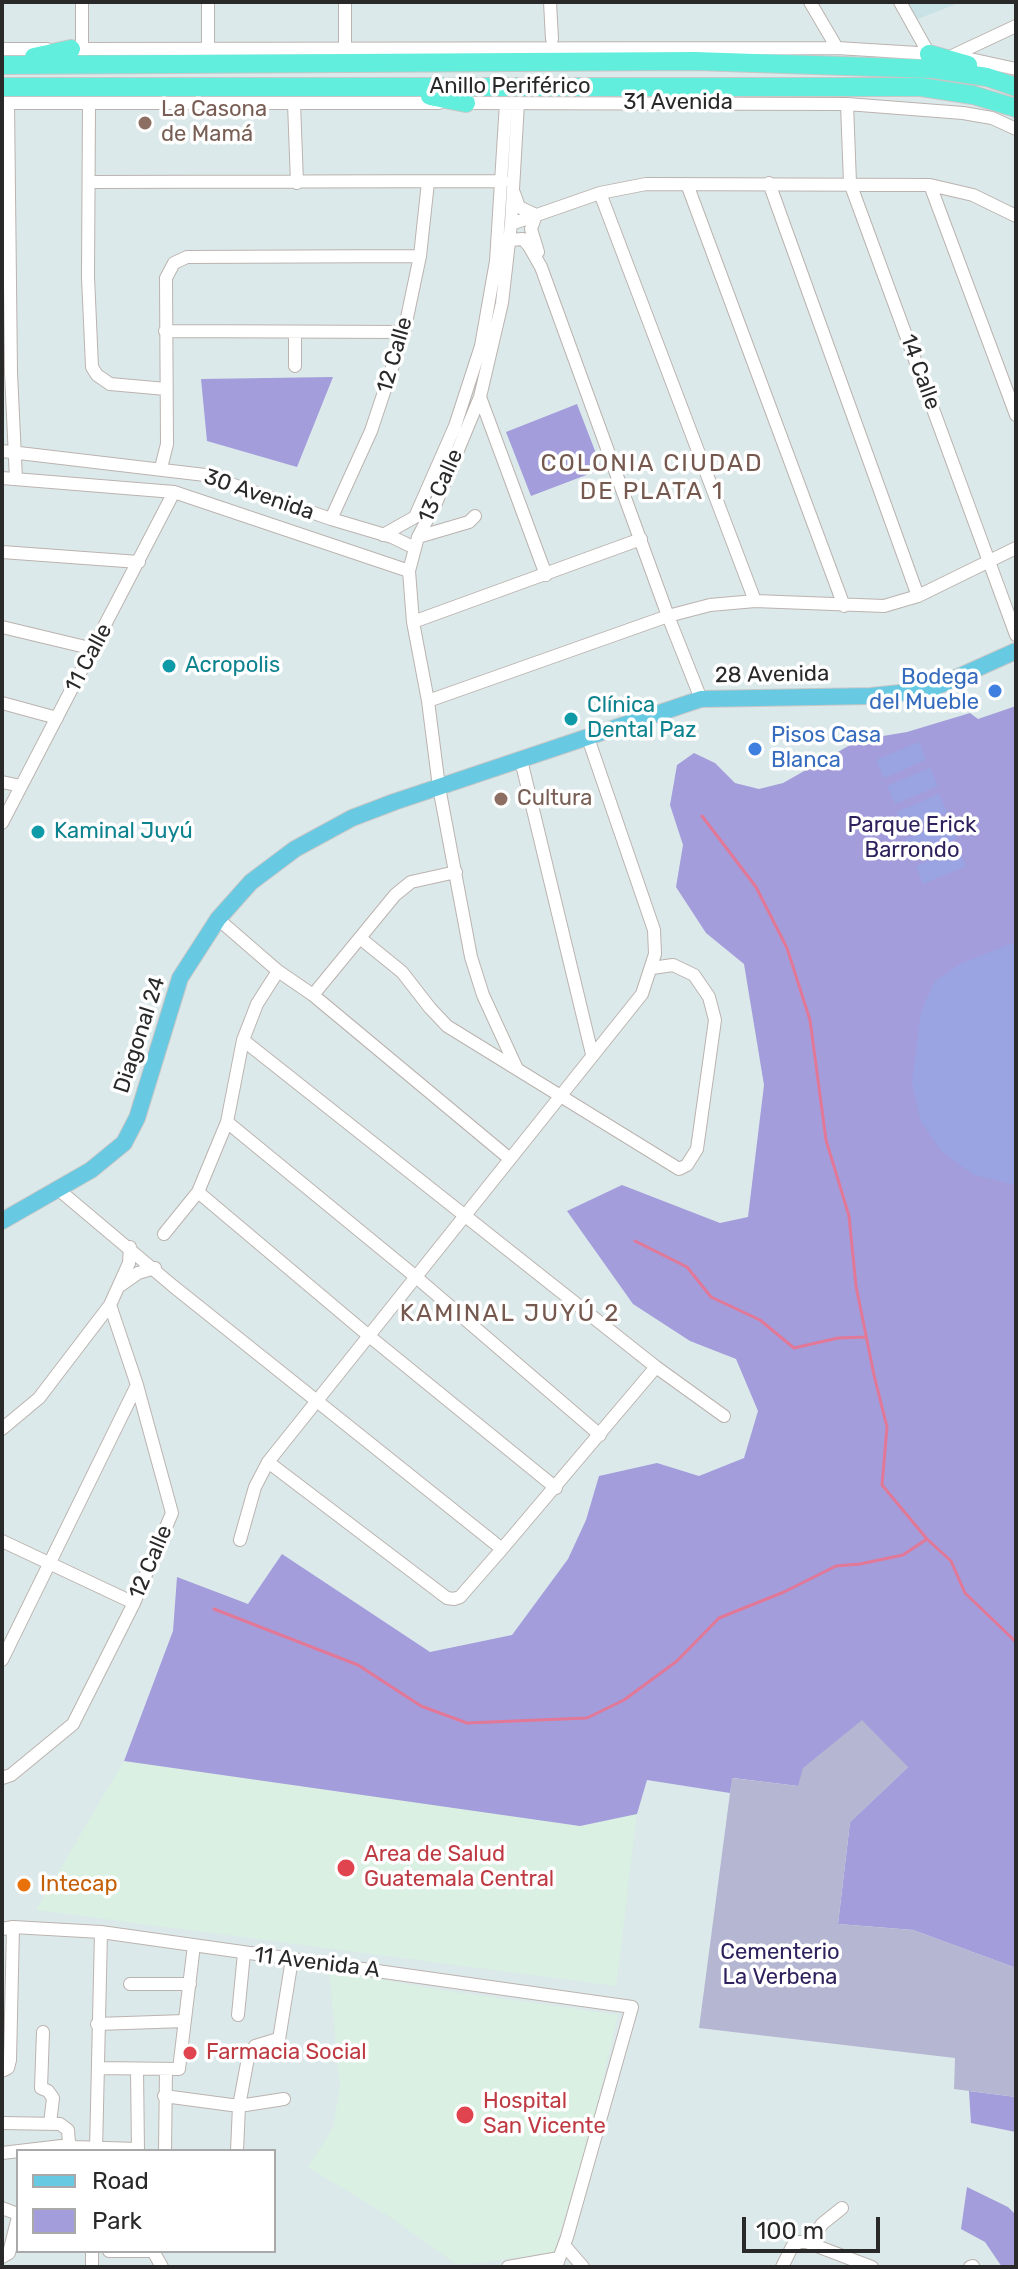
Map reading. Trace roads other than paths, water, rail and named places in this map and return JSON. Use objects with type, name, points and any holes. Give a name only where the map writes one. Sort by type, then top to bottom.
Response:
[{"type":"highway","points":[[2,64],[76,49]]},
{"type":"highway","points":[[695,61],[749,50]]},
{"type":"highway","points":[[929,54],[994,72]]},
{"type":"highway","name":"Anillo Periférico","points":[[2,64],[695,61],[994,72],[1016,87]]},
{"type":"highway","points":[[384,87],[466,103]]},
{"type":"highway","name":"Anillo Periférico","points":[[4,98],[384,87],[921,87],[973,95],[1016,108]]},
{"type":"main road","name":"28 Avenida","points":[[439,787],[701,699],[871,696],[929,690],[1016,651]]},
{"type":"main road","name":"Diagonal 24","points":[[5,1217],[59,1190],[91,1170],[124,1143],[137,1118],[180,978],[218,919],[251,882],[295,849],[352,818],[439,787]]},
{"type":"street","points":[[76,49],[82,2]]},
{"type":"street","points":[[208,2],[208,49]]},
{"type":"street","points":[[345,2],[345,50]]},
{"type":"street","points":[[550,2],[552,39]]},
{"type":"street","points":[[810,2],[837,48]]},
{"type":"street","points":[[900,2],[929,54]]},
{"type":"street","points":[[954,55],[1016,26]]},
{"type":"street","points":[[994,72],[990,54],[995,36]]},
{"type":"street","points":[[2,49],[837,48],[954,55],[994,72],[1016,69]]},
{"type":"street","points":[[4,98],[7,373],[16,452],[9,479]]},
{"type":"street","name":"31 Avenida","points":[[4,98],[89,103],[847,104],[963,113],[992,118],[1016,129]]},
{"type":"street","points":[[89,103],[88,277],[92,367],[110,384],[166,389]]},
{"type":"street","points":[[294,103],[297,183]]},
{"type":"street","name":"13 Calle","points":[[388,536],[415,517],[455,426],[481,346],[496,261],[512,103]]},
{"type":"street","name":"13 Calle","points":[[512,103],[513,190],[502,303],[480,397],[417,542],[409,571],[413,622],[428,701],[439,787],[471,957],[483,995],[517,1069]]},
{"type":"street","name":"14 Calle","points":[[847,104],[850,183],[1016,635]]},
{"type":"street","points":[[89,182],[503,181]]},
{"type":"street","name":"12 Calle","points":[[331,519],[371,431],[404,332],[420,256],[428,182]]},
{"type":"street","points":[[769,183],[918,596]]},
{"type":"street","points":[[511,224],[600,193],[646,184],[930,185],[973,195],[1016,216]]},
{"type":"street","points":[[687,184],[844,606]]},
{"type":"street","points":[[930,185],[1016,415]]},
{"type":"street","points":[[513,190],[519,207],[536,215]]},
{"type":"street","points":[[600,193],[755,601]]},
{"type":"street","points":[[536,215],[531,229],[541,267],[701,699]]},
{"type":"street","points":[[510,240],[523,239],[541,267]]},
{"type":"street","points":[[161,468],[167,444],[165,331],[166,278],[170,267],[187,257],[420,256]]},
{"type":"street","points":[[165,331],[404,332]]},
{"type":"street","points":[[295,332],[295,366]]},
{"type":"street","points":[[480,397],[546,575]]},
{"type":"street","name":"30 Avenida","points":[[2,451],[205,475],[331,519],[417,542]]},
{"type":"street","name":"30 Avenida","points":[[9,479],[174,492],[409,571]]},
{"type":"street","points":[[215,504],[226,496],[220,480]]},
{"type":"street","name":"11 Calle","points":[[2,823],[174,492]]},
{"type":"street","points":[[388,536],[411,530],[430,514]]},
{"type":"street","points":[[417,542],[469,522],[475,516]]},
{"type":"street","points":[[413,622],[641,539]]},
{"type":"street","points":[[428,701],[668,616],[710,605],[755,601],[884,606],[918,596],[1016,548]]},
{"type":"street","points":[[2,552],[139,562]]},
{"type":"street","points":[[2,627],[94,649]]},
{"type":"street","points":[[2,703],[57,718]]},
{"type":"street","points":[[240,1540],[255,1487],[268,1462],[642,994],[655,954],[654,930],[588,738]]},
{"type":"street","points":[[521,760],[592,1054]]},
{"type":"street","points":[[2,782],[21,786]]},
{"type":"street","points":[[313,995],[395,895],[411,882],[456,872]]},
{"type":"street","points":[[218,919],[510,1159]]},
{"type":"street","points":[[360,938],[402,972],[447,1026],[679,1169],[687,1165],[697,1149],[715,1020],[709,997],[694,975],[673,965],[652,968]]},
{"type":"street","points":[[164,1234],[198,1192],[227,1122],[243,1040],[257,1004],[278,971]]},
{"type":"street","points":[[243,1040],[464,1217],[656,1367],[724,1416]]},
{"type":"street","points":[[227,1122],[416,1277],[600,1435]]},
{"type":"street","points":[[59,1190],[173,1286],[502,1549]]},
{"type":"street","points":[[198,1192],[556,1488]]},
{"type":"street","points":[[2,1429],[39,1398],[110,1305],[129,1263],[130,1247]]},
{"type":"street","points":[[118,1287],[130,1277],[155,1268]]},
{"type":"street","name":"12 Calle","points":[[2,1778],[11,1775],[73,1724],[134,1603],[172,1513],[137,1385],[110,1305]]},
{"type":"street","points":[[268,1462],[447,1598],[454,1599],[460,1597],[556,1488],[656,1367]]},
{"type":"street","points":[[2,1660],[137,1385]]},
{"type":"street","points":[[2,1541],[134,1603]]},
{"type":"street","points":[[5,2069],[7,1928]]},
{"type":"street","name":"11 Avenida A","points":[[7,1928],[101,1932],[632,2007],[564,2245]]},
{"type":"street","points":[[36,2149],[70,2145],[96,2149],[101,1932]]},
{"type":"street","points":[[165,2149],[164,2096],[185,2021],[194,1945]]},
{"type":"street","points":[[238,2015],[244,1953]]},
{"type":"street","points":[[237,2149],[239,2106],[248,2058],[261,2043],[278,2045],[292,1959]]},
{"type":"street","points":[[130,1984],[190,1984]]},
{"type":"street","points":[[97,2024],[185,2021]]},
{"type":"street","points":[[43,2032],[41,2088],[53,2098],[50,2124]]},
{"type":"street","points":[[98,2068],[172,2070]]},
{"type":"street","points":[[137,2069],[138,2149]]},
{"type":"street","points":[[164,2096],[239,2106],[284,2099]]},
{"type":"street","points":[[2,2123],[66,2127],[70,2145]]},
{"type":"street","points":[[811,2242],[822,2224],[842,2208]]},
{"type":"street","points":[[2,2257],[10,2251],[16,2225]]},
{"type":"street","points":[[782,2267],[794,2245],[811,2242],[872,2267]]},
{"type":"street","points":[[508,2267],[558,2263],[564,2245]]},
{"type":"street","points":[[564,2245],[583,2267]]},
{"type":"waterway","points":[[702,816],[756,887],[787,948],[810,1020],[826,1140],[849,1216],[856,1286],[887,1427],[882,1485],[927,1539],[951,1561],[965,1593],[1016,1642]]},
{"type":"waterway","points":[[635,1241],[687,1267],[711,1297],[760,1320],[794,1348],[838,1338],[866,1337]]},
{"type":"waterway","points":[[214,1609],[358,1665],[421,1706],[467,1723],[587,1718],[624,1700],[677,1661],[719,1618],[784,1592],[836,1566],[903,1555],[927,1539]]},
{"type":"place","name":"La Casona de Mamá","points":[[145,123]]},
{"type":"place","name":"Acropolis","points":[[169,666]]},
{"type":"place","name":"Bodega del Mueble","points":[[995,691]]},
{"type":"place","name":"Clínica Dental Paz","points":[[571,719]]},
{"type":"place","name":"Pisos Casa Blanca","points":[[755,749]]},
{"type":"place","name":"Cultura","points":[[501,799]]},
{"type":"place","name":"Kaminal Juyú","points":[[38,832]]},
{"type":"place","name":"Area de Salud Guatemala Central","points":[[346,1868]]},
{"type":"place","name":"Intecap","points":[[24,1885]]},
{"type":"place","name":"Farmacia Social","points":[[190,2053]]},
{"type":"place","name":"Hospital San Vicente","points":[[465,2115]]},
{"type":"district","name":"COLONIA CIUDAD DE PLATA 1","points":[[652,478]]},
{"type":"district","name":"KAMINAL JUYÚ 2","points":[[510,1314]]},
{"type":"park label","name":"Parque Erick Barrondo","points":[[912,838]]},
{"type":"park label","name":"Cementerio La Verbena","points":[[780,1966]]}]
